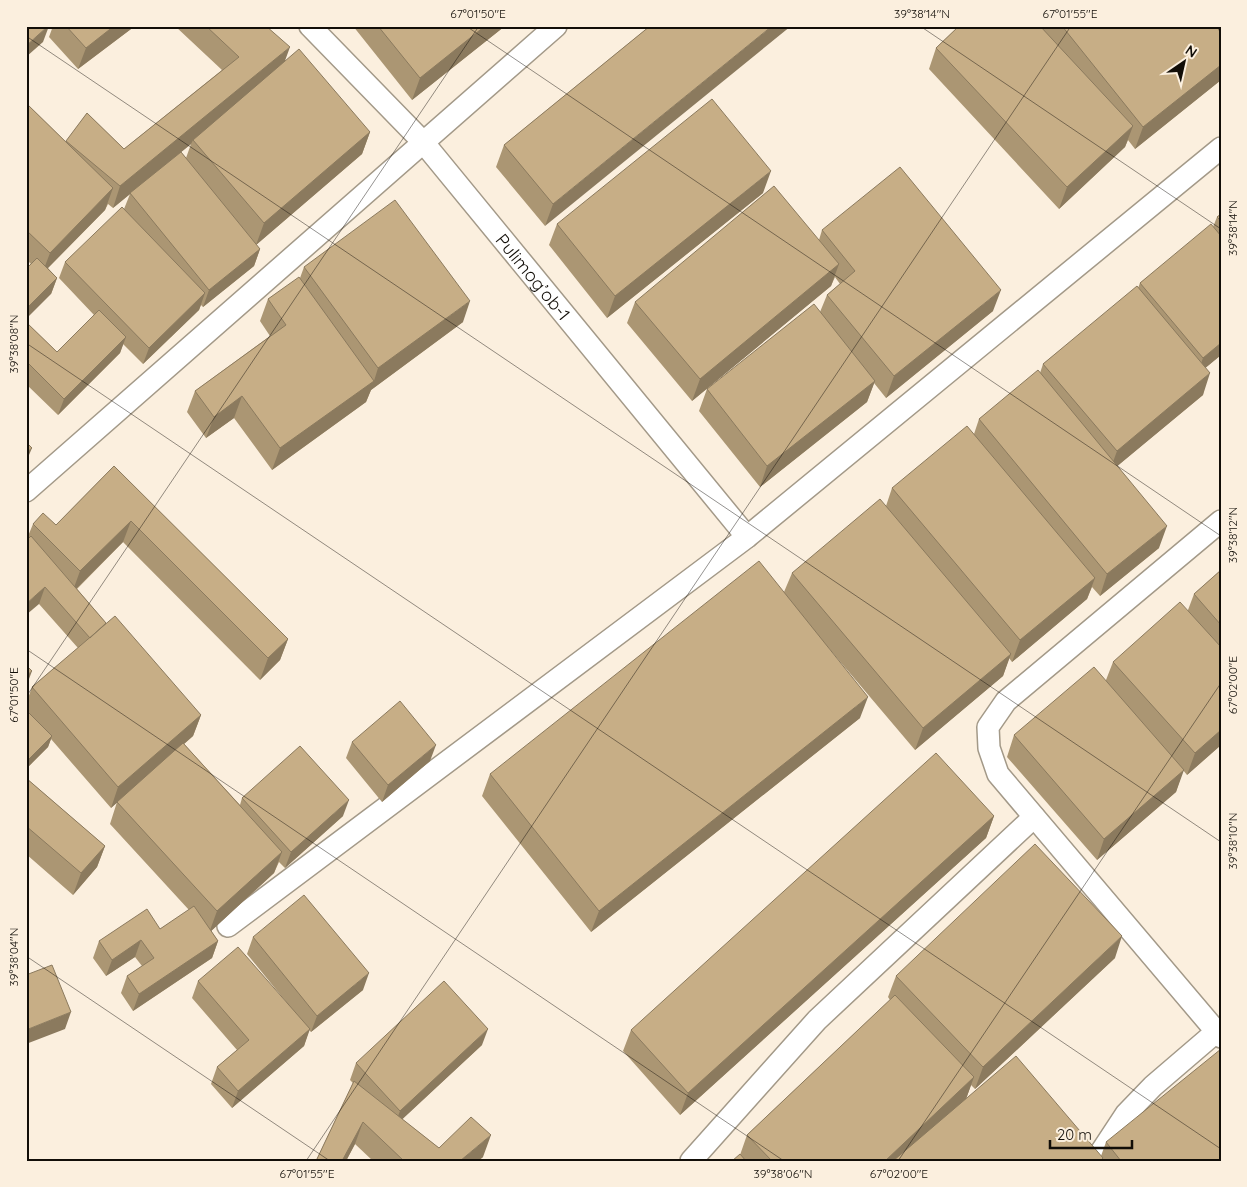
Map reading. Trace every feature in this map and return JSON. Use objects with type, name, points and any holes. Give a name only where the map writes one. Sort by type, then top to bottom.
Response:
[{"type":"street","name":"Pulimog’ob-1","points":[[310,26],[423,142],[747,537]]},
{"type":"street","points":[[26,491],[556,26]]},
{"type":"street","points":[[228,926],[747,537],[1221,148]]},
{"type":"street","points":[[1098,1161],[1101,1152],[1126,1114],[1153,1086],[1218,1034],[998,774],[989,748],[988,727],[1006,701],[1221,521]]},
{"type":"street","points":[[691,1161],[817,1020],[1034,816]]},
{"type":"building","points":[[26,26],[48,26],[26,46]]},
{"type":"building","points":[[66,26],[114,26],[86,48]]},
{"type":"building","points":[[206,26],[266,26],[290,47],[120,186],[66,141],[87,113],[124,149],[239,57]]},
{"type":"building","points":[[378,26],[485,26],[420,78]]},
{"type":"building","points":[[650,26],[772,26],[553,204],[504,145]]},
{"type":"building","points":[[959,26],[1040,26],[1133,126],[1067,187],[936,48]]},
{"type":"building","points":[[1062,26],[1216,26],[1221,33],[1221,65],[1143,127]]},
{"type":"building","points":[[299,49],[370,132],[264,223],[193,140]]},
{"type":"building","points":[[712,99],[771,171],[615,296],[557,224]]},
{"type":"building","points":[[26,103],[113,188],[50,253],[26,230]]},
{"type":"building","points":[[181,152],[260,249],[209,290],[130,193]]},
{"type":"building","points":[[900,167],[1001,290],[894,376],[827,295],[855,271],[822,230]]},
{"type":"building","points":[[774,186],[839,264],[700,379],[635,302]]},
{"type":"building","points":[[395,200],[470,301],[378,368],[304,267]]},
{"type":"building","points":[[122,207],[205,293],[149,348],[65,262]]},
{"type":"building","points":[[1211,224],[1221,236],[1221,343],[1203,358],[1140,283]]},
{"type":"building","points":[[37,258],[57,278],[26,309],[26,269]]},
{"type":"building","points":[[299,277],[374,381],[280,448],[242,396],[214,417],[195,391],[286,325],[268,299]]},
{"type":"building","points":[[1137,286],[1210,373],[1117,451],[1043,364]]},
{"type":"building","points":[[814,304],[875,381],[767,466],[707,389]]},
{"type":"building","points":[[99,310],[126,337],[64,399],[26,361],[26,322],[57,352]]},
{"type":"building","points":[[1038,370],[1167,526],[1107,574],[979,419]]},
{"type":"building","points":[[967,426],[1095,578],[1020,640],[892,488]]},
{"type":"building","points":[[26,442],[32,448],[26,453]]},
{"type":"building","points":[[114,466],[288,639],[268,658],[131,521],[80,571],[33,524],[43,513],[56,525]]},
{"type":"building","points":[[880,499],[1011,654],[923,728],[792,573]]},
{"type":"building","points":[[31,536],[106,623],[90,638],[45,587],[26,604],[26,541]]},
{"type":"building","points":[[759,561],[868,697],[599,911],[490,774]]},
{"type":"building","points":[[1221,570],[1221,625],[1194,594]]},
{"type":"building","points":[[1180,602],[1221,647],[1221,730],[1195,753],[1113,662]]},
{"type":"building","points":[[115,616],[201,715],[118,787],[32,687]]},
{"type":"building","points":[[26,665],[32,671],[26,676]]},
{"type":"building","points":[[1094,667],[1184,770],[1104,839],[1014,735]]},
{"type":"building","points":[[400,701],[436,745],[388,785],[352,742]]},
{"type":"building","points":[[26,710],[52,736],[26,762]]},
{"type":"building","points":[[183,743],[282,852],[217,911],[117,802]]},
{"type":"building","points":[[300,746],[349,800],[291,852],[242,798]]},
{"type":"building","points":[[936,753],[994,816],[688,1093],[631,1030]]},
{"type":"building","points":[[26,778],[105,846],[81,873],[26,826]]},
{"type":"building","points":[[1035,844],[1122,936],[983,1067],[896,976]]},
{"type":"building","points":[[304,895],[369,973],[317,1016],[253,937]]},
{"type":"building","points":[[194,906],[218,941],[139,994],[127,976],[154,958],[141,940],[112,960],[99,941],[147,909],[160,929]]},
{"type":"building","points":[[238,947],[310,1029],[238,1091],[217,1067],[249,1040],[198,981]]},
{"type":"building","points":[[52,965],[71,1012],[26,1030],[26,975]]},
{"type":"building","points":[[444,981],[488,1029],[400,1111],[356,1063]]},
{"type":"building","points":[[895,995],[974,1077],[885,1161],[772,1161],[747,1135]]},
{"type":"building","points":[[1221,1049],[1221,1161],[1121,1161],[1106,1142]]},
{"type":"building","points":[[1016,1056],[1103,1158],[1100,1161],[893,1161]]},
{"type":"building","points":[[354,1081],[439,1148],[471,1117],[491,1135],[460,1161],[404,1161],[363,1122],[342,1161],[316,1161]]},
{"type":"building","points":[[740,1154],[746,1161],[732,1161]]}]
